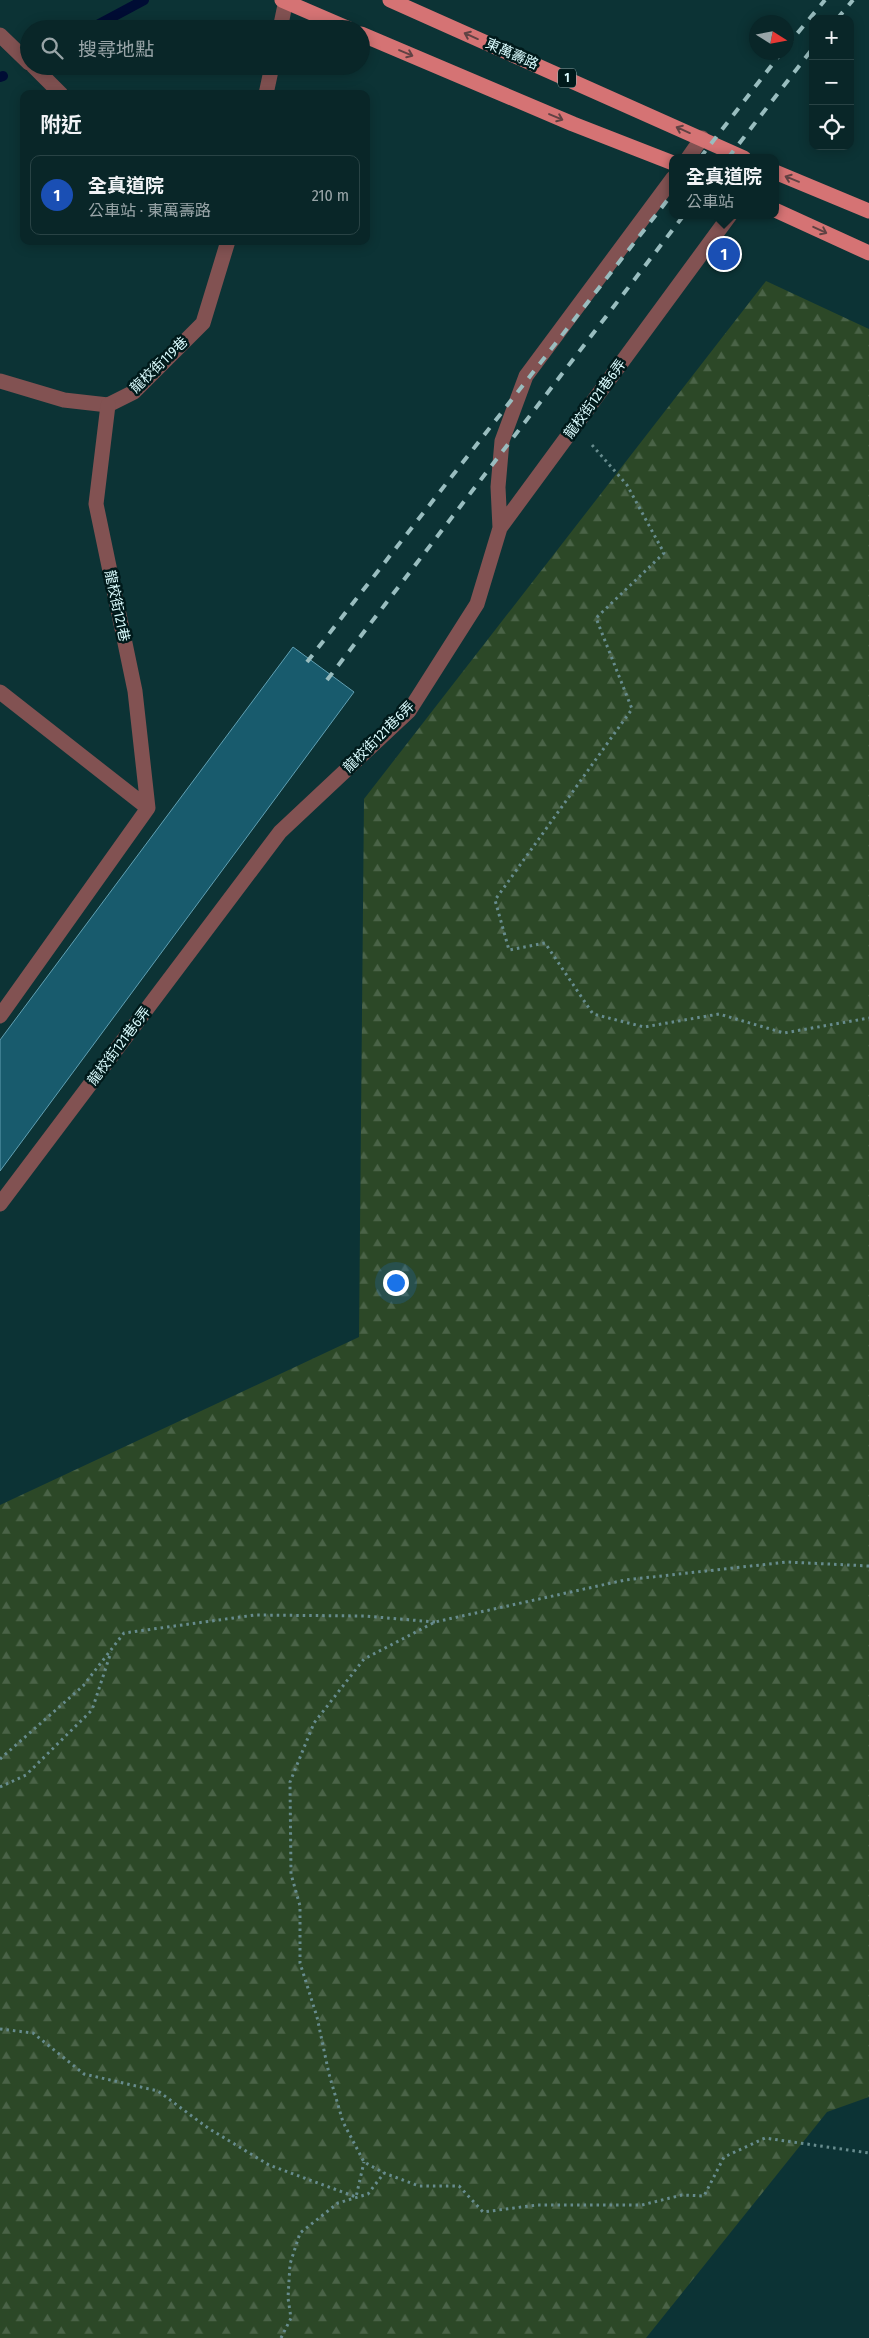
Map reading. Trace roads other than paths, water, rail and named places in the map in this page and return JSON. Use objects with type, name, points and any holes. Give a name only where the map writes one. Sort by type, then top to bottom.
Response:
[{"type":"main road","points":[[284,0],[329,20]]},
{"type":"main road","name":"東萬壽路","points":[[390,0],[736,154]]},
{"type":"main road","points":[[370,38],[573,124],[669,161]]},
{"type":"main road","points":[[779,174],[869,211]]},
{"type":"main road","points":[[779,212],[869,253]]},
{"type":"street","points":[[281,20],[284,0]]},
{"type":"street","points":[[0,35],[20,54]]},
{"type":"street","points":[[41,75],[57,90]]},
{"type":"street","points":[[267,90],[270,75]]},
{"type":"street","points":[[691,154],[702,138]]},
{"type":"street","points":[[500,528],[498,487],[502,441],[526,376],[669,183]]},
{"type":"street","name":"龍校街121巷6弄","points":[[0,1204],[280,832],[409,710],[477,604],[500,528],[727,219]]},
{"type":"street","name":"龍校街119巷","points":[[108,405],[134,392],[203,323],[223,245]]},
{"type":"street","points":[[0,381],[64,400],[108,405]]},
{"type":"street","name":"龍校街121巷","points":[[108,405],[96,504],[134,691],[148,808]]},
{"type":"street","points":[[0,692],[148,808],[0,1016]]},
{"type":"waterway","points":[[107,20],[144,0]]},
{"type":"railway","points":[[794,37],[825,0]]},
{"type":"railway","points":[[840,15],[853,0]]},
{"type":"railway","points":[[731,154],[809,53]]},
{"type":"railway","points":[[703,154],[776,60]]},
{"type":"railway","points":[[307,662],[669,198]]},
{"type":"railway","points":[[327,680],[681,219]]},
{"type":"place","name":"全真道院","points":[[724,254]]}]
